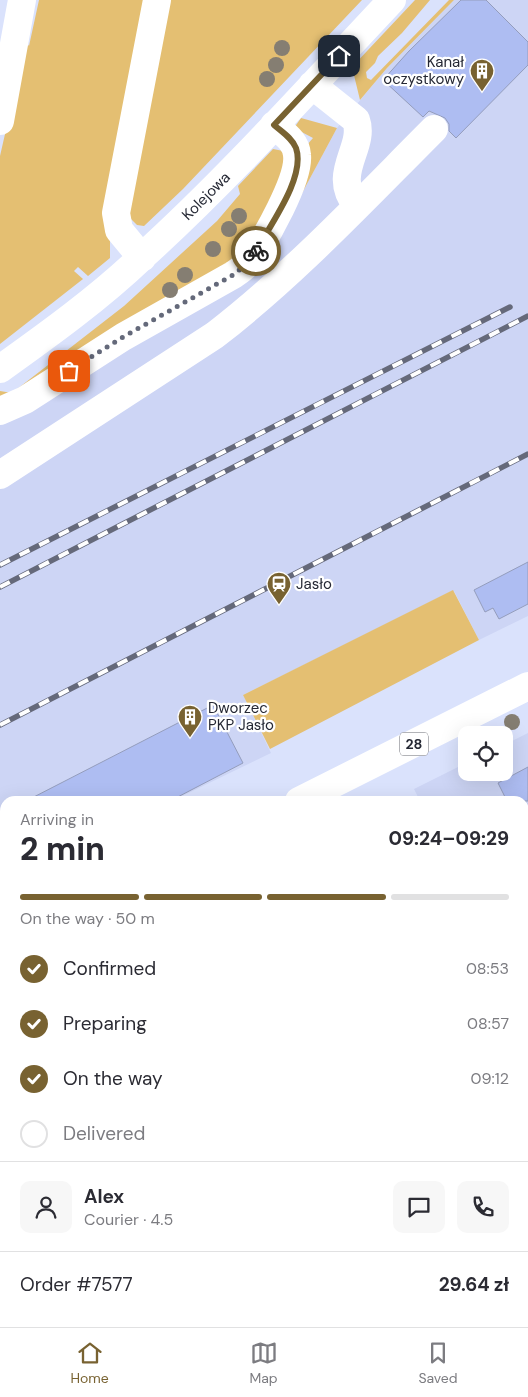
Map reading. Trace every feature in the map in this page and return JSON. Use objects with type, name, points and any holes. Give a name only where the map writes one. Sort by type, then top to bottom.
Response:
[{"type":"street","points":[[0,121],[22,0]]},
{"type":"street","points":[[142,258],[119,230],[116,221],[117,206],[157,0]]},
{"type":"street","name":"Kolejowa","points":[[0,369],[64,323],[142,258],[220,183],[392,0]]},
{"type":"street","points":[[312,85],[356,120],[358,129],[346,178],[350,196],[357,206]]},
{"type":"street","points":[[0,411],[25,400],[123,337],[233,275],[247,264],[292,185],[297,170],[296,147],[274,125]]},
{"type":"street","points":[[0,475],[222,329],[278,281],[434,129]]},
{"type":"street","name":"28","points":[[310,796],[528,686]]},
{"type":"shaded area","points":[[39,0],[362,0],[183,189],[144,226],[137,225],[129,217],[110,235],[110,258],[88,276],[78,267],[74,271],[83,279],[0,344],[0,156],[26,42],[29,46]]},
{"type":"shaded area","points":[[415,0],[430,0],[402,33],[378,56],[375,63],[366,72],[367,78],[371,80],[449,0],[454,0],[387,68],[360,100],[352,67]]},
{"type":"shaded area","points":[[454,0],[528,0],[528,616],[479,640],[454,591],[243,695],[271,753],[182,796],[0,796],[0,424],[279,236],[337,128],[387,68]]},
{"type":"shaded area","points":[[301,118],[337,128],[279,236],[245,253],[0,404],[0,391],[12,393],[124,306],[217,221],[240,194],[238,186],[273,149],[299,154],[313,138],[294,128]]},
{"type":"shaded area","points":[[453,590],[479,640],[270,749],[243,695]]},
{"type":"shaded area","points":[[528,733],[528,796],[418,796],[414,789],[458,767],[458,781],[513,781],[513,740]]},
{"type":"building","points":[[461,0],[486,0],[528,42],[528,65],[456,138],[449,131],[449,124],[445,118],[429,111],[423,117],[383,80],[409,51]]},
{"type":"building","points":[[528,562],[528,604],[499,619],[493,608],[485,612],[474,590]]},
{"type":"building","name":"Dworzec PKP Jasło","points":[[213,705],[243,763],[180,796],[36,796]]},
{"type":"building","points":[[528,767],[528,796],[504,796],[498,783],[513,781],[513,775]]},
{"type":"railway","points":[[0,565],[510,307]]},
{"type":"railway","points":[[0,587],[528,316]]},
{"type":"railway","points":[[0,725],[528,454]]},
{"type":"way so far","points":[[69,371],[123,337],[233,275],[247,264],[256,251]]},
{"type":"place","name":"Kanał oczystkowy","points":[[482,92]]},
{"type":"place","name":"Jasło","points":[[279,605]]},
{"type":"place","name":"Dworzec PKP Jasło","points":[[190,738]]},
{"type":"route","points":[[256,251],[292,185],[297,170],[296,147],[274,125],[339,56]]}]
